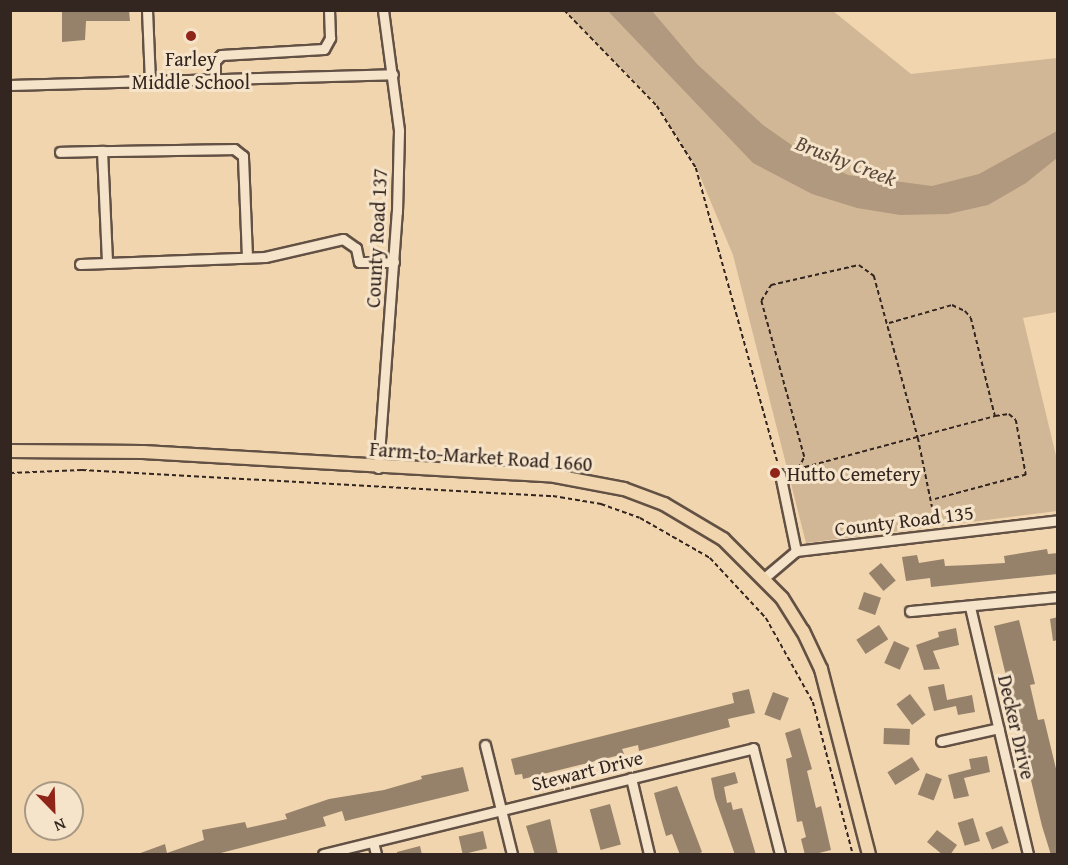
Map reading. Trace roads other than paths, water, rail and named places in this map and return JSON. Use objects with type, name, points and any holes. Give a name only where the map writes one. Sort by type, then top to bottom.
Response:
[{"type":"main road","name":"Farm-to-Market Road 1660","points":[[10,451],[143,452],[378,468],[555,476],[624,489],[695,520],[723,540],[764,578],[792,614],[821,669],[869,855]]},
{"type":"street","points":[[147,10],[150,81]]},
{"type":"street","points":[[214,79],[214,64],[221,55],[324,50],[330,39],[329,10]]},
{"type":"street","name":"County Road 137","points":[[378,468],[394,262],[399,130],[383,10]]},
{"type":"street","points":[[10,85],[393,74]]},
{"type":"street","points":[[60,152],[234,149],[243,156],[248,257]]},
{"type":"street","points":[[102,151],[107,263]]},
{"type":"street","points":[[80,264],[248,257],[343,239],[356,248],[359,262],[394,262]]},
{"type":"street","points":[[764,578],[796,551],[780,474]]},
{"type":"street","name":"County Road 135","points":[[796,551],[1058,520]]},
{"type":"street","points":[[910,611],[1058,597]]},
{"type":"street","name":"Decker Drive","points":[[970,607],[1028,855]]},
{"type":"street","points":[[941,741],[999,728]]},
{"type":"street","points":[[485,745],[512,855]]},
{"type":"street","name":"Stewart Drive","points":[[323,855],[753,748],[780,855]]},
{"type":"street","points":[[631,778],[649,855]]},
{"type":"street","points":[[373,842],[376,855]]},
{"type":"place","name":"Farley Middle School","points":[[191,36]]},
{"type":"place","name":"Hutto Cemetery","points":[[775,473]]},
{"type":"water label","name":"Brushy Creek","points":[[846,161]]}]
